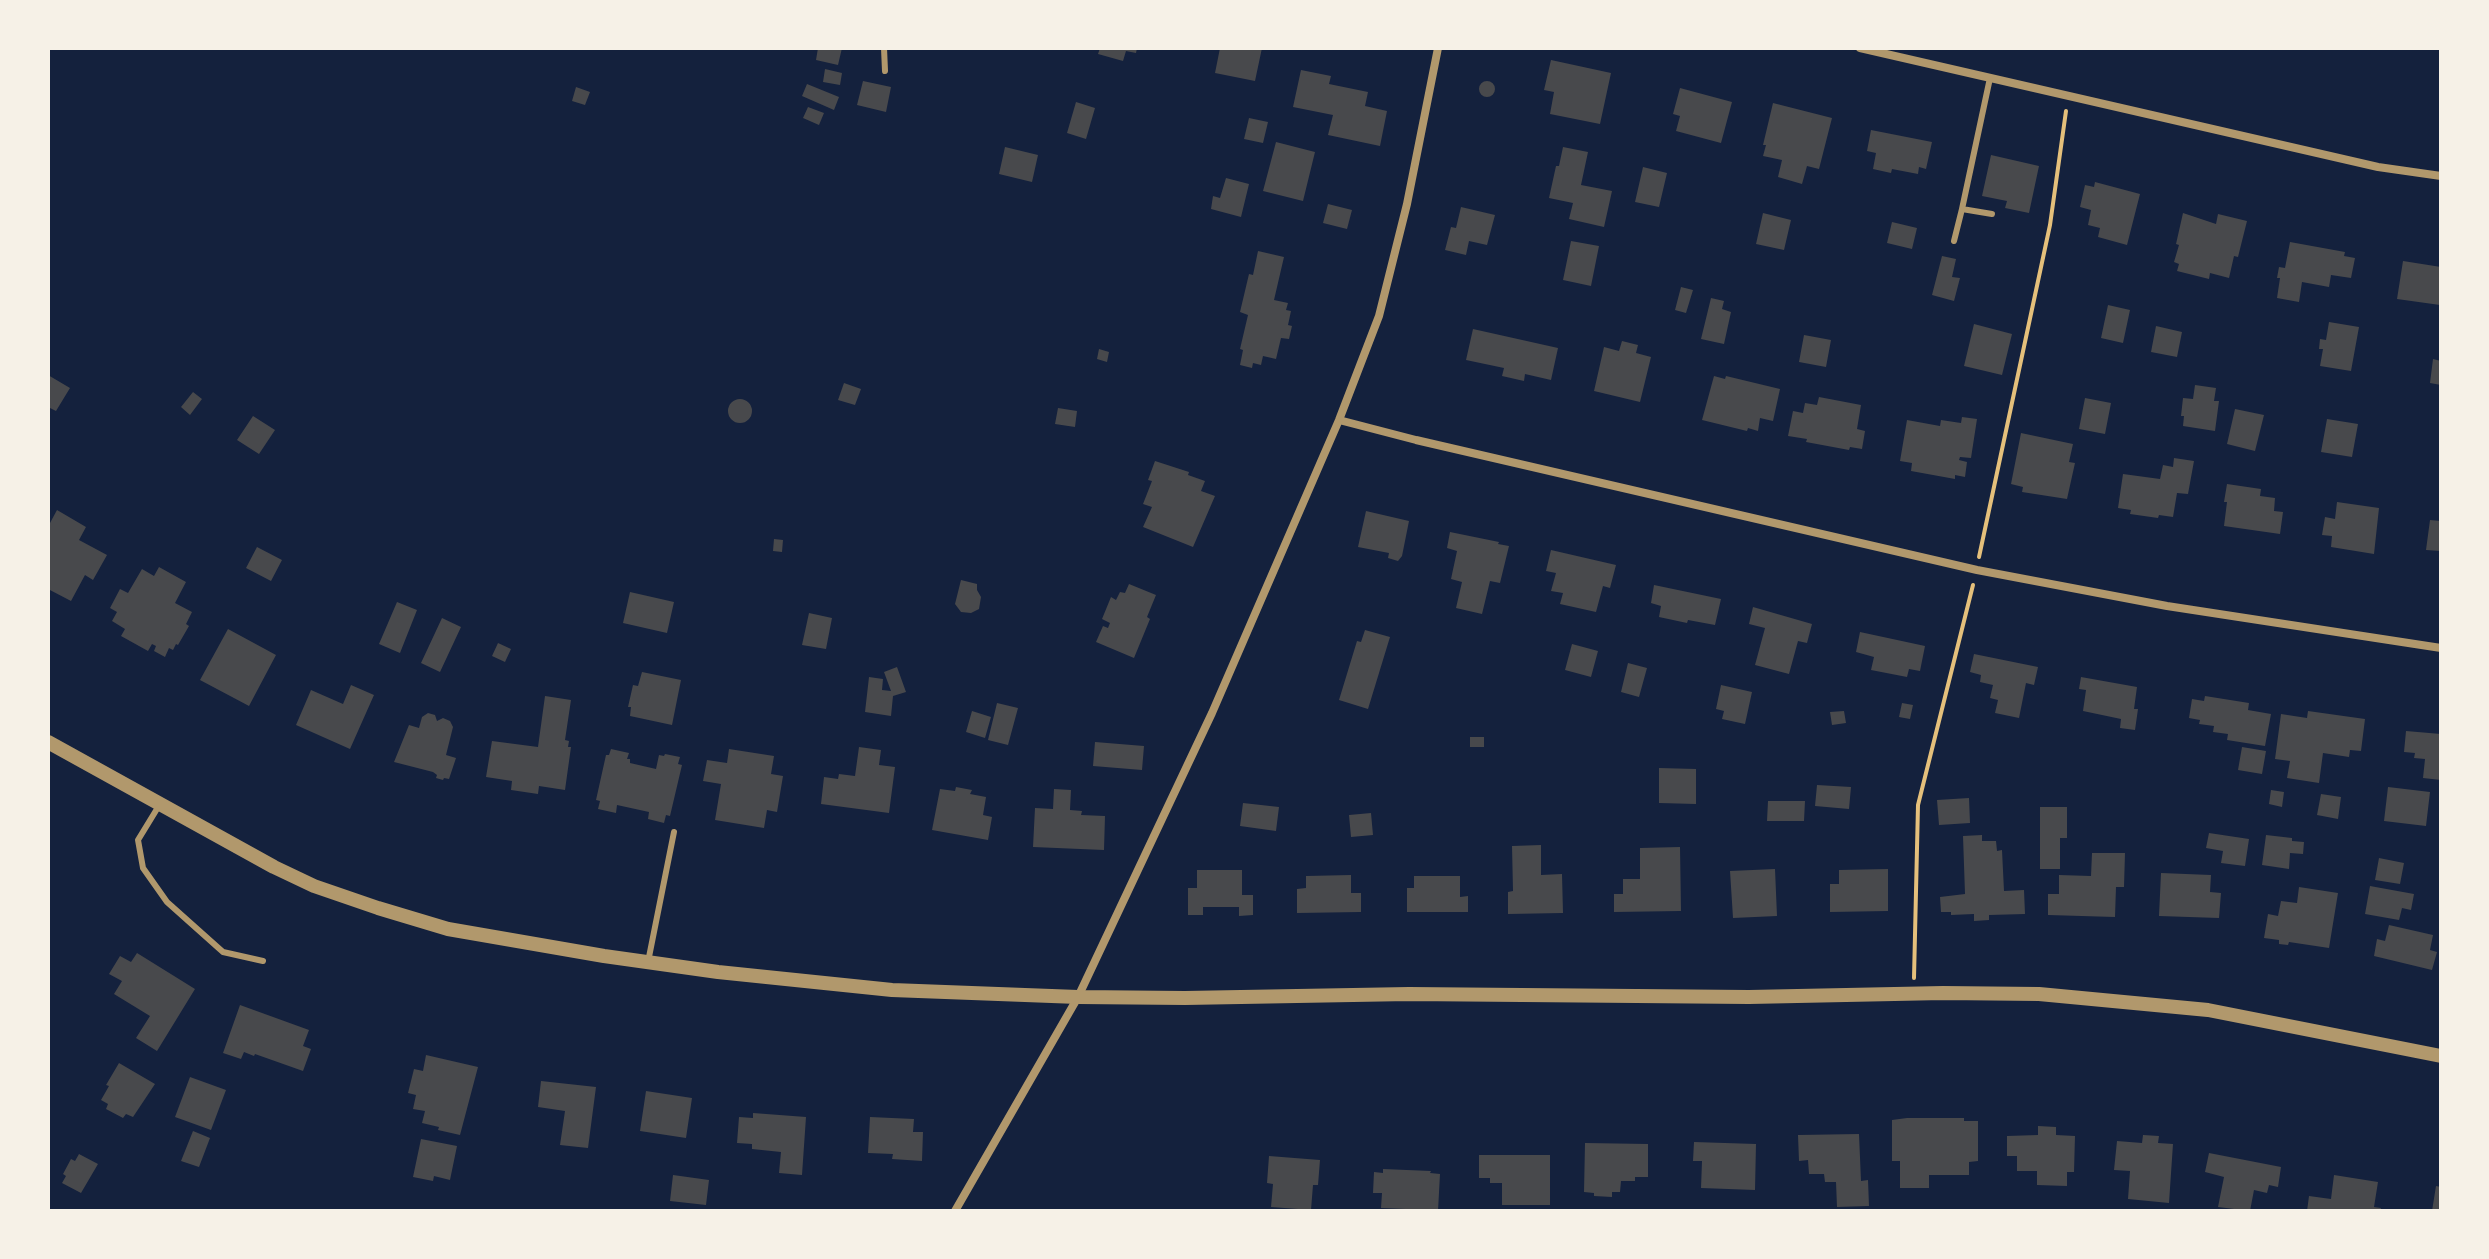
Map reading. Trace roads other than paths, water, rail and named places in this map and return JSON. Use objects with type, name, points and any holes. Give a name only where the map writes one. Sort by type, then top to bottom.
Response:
[{"type":"street","points":[[955,1211],[1078,997],[1212,713],[1339,420],[1379,316],[1407,204],[1438,48]]},
{"type":"street","points":[[1860,48],[2378,167],[2441,176]]},
{"type":"street","points":[[1339,420],[1977,570],[2167,606],[2441,648]]},
{"type":"street","points":[[48,742],[314,886],[448,929],[648,962],[892,990],[1078,997],[2039,994],[2208,1010],[2441,1056]]},
{"type":"lane","points":[[884,48],[885,71]]},
{"type":"lane","points":[[1954,241],[1990,78]]},
{"type":"lane","points":[[1962,209],[1992,214]]},
{"type":"lane","points":[[160,804],[138,840],[143,868],[167,902],[223,952],[263,961]]},
{"type":"lane","points":[[648,962],[674,832]]}]
